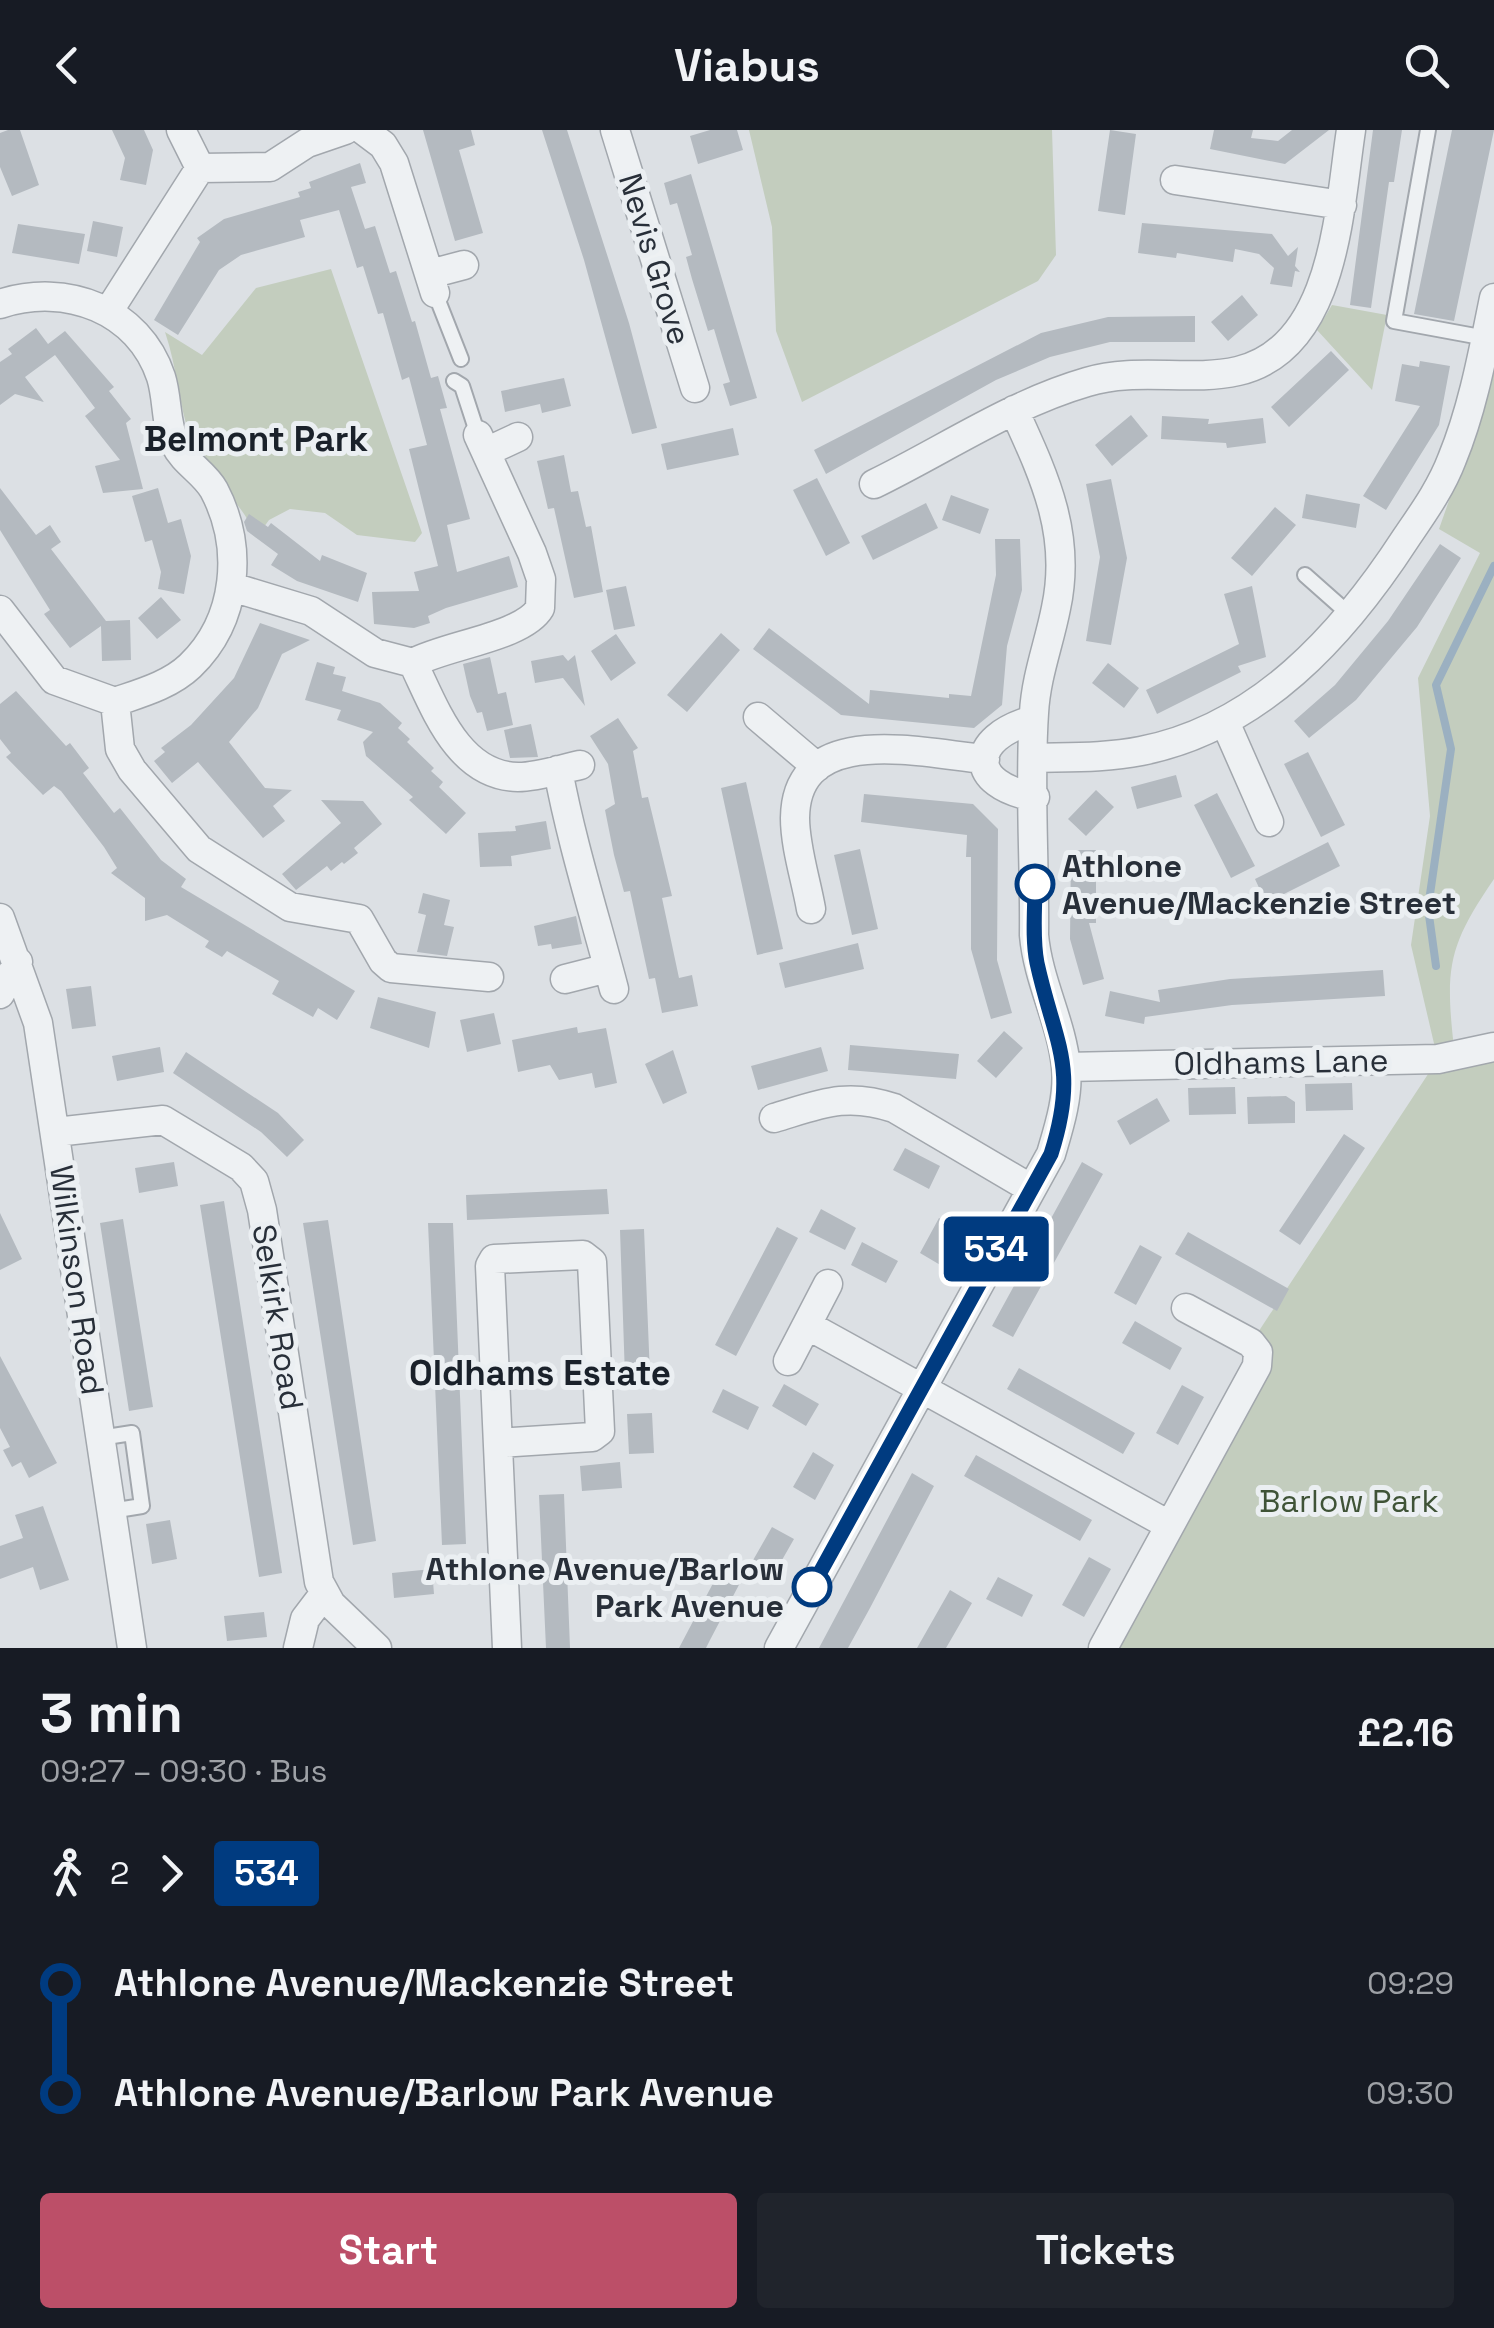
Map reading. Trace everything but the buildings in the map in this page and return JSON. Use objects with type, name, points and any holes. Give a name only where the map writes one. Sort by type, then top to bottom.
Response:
[{"type":"street","points":[[181,130],[200,168]]},
{"type":"street","points":[[200,168],[270,168],[307,142],[345,130]]},
{"type":"street","points":[[363,130],[382,145],[394,163],[432,283],[464,265]]},
{"type":"street","name":"Nevis Grove","points":[[615,130],[695,388]]},
{"type":"street","points":[[874,484],[1055,392],[1109,377],[1240,371],[1262,361],[1288,339],[1319,291],[1335,251],[1351,130]]},
{"type":"street","points":[[110,310],[200,168]]},
{"type":"street","points":[[1175,180],[1342,204]]},
{"type":"street","points":[[0,610],[54,680],[115,702],[165,684],[189,667],[222,620],[232,586],[232,548],[223,509],[212,486],[176,446],[153,357],[136,332],[110,310],[41,298],[2,297]]},
{"type":"street","points":[[1034,758],[1140,752],[1225,722],[1292,677],[1388,566],[1451,463],[1494,298]]},
{"type":"street","points":[[779,1648],[1051,1154],[1060,1125],[1066,1067],[1037,960],[1033,720],[1039,671],[1062,574],[1062,538],[1051,492],[1014,410]]},
{"type":"street","points":[[232,586],[311,611],[375,653],[413,663],[440,649],[524,626],[540,608],[541,580],[482,443],[518,437]]},
{"type":"street","points":[[413,663],[442,724],[481,766],[520,777],[569,768],[572,844],[594,904],[611,978],[565,979]]},
{"type":"street","points":[[115,702],[120,748],[132,770],[199,849],[290,907],[359,919]]},
{"type":"street","points":[[758,717],[818,766]]},
{"type":"street","points":[[1033,720],[1000,730],[986,749],[985,759],[987,771],[1001,787],[1035,797]]},
{"type":"street","points":[[1225,722],[1268,822]]},
{"type":"street","points":[[812,909],[795,820],[798,796],[818,766],[837,753],[867,748],[985,759]]},
{"type":"street","points":[[359,919],[374,894]]},
{"type":"street","name":"Wilkinson Road","points":[[0,918],[38,1023],[132,1648]]},
{"type":"street","points":[[359,919],[383,962],[392,968],[452,985],[489,977]]},
{"type":"street","points":[[0,994],[18,962]]},
{"type":"street","name":"Oldhams Lane","points":[[1066,1067],[1438,1058],[1494,1047]]},
{"type":"street","points":[[774,1118],[838,1099],[873,1101],[894,1108],[1030,1188]]},
{"type":"street","name":"Selkirk Road","points":[[56,1132],[163,1120],[241,1166],[254,1181],[262,1210],[324,1594]]},
{"type":"street","points":[[498,1443],[592,1437],[600,1431],[592,1262],[583,1255],[494,1259],[490,1266],[507,1648]]},
{"type":"street","points":[[788,1362],[828,1284]]},
{"type":"street","points":[[1103,1648],[1257,1366],[1258,1352],[1251,1343],[1186,1308]]},
{"type":"street","points":[[807,1325],[921,1384],[1169,1525]]},
{"type":"street","points":[[298,1648],[305,1619],[324,1594],[377,1648]]},
{"type":"lane","points":[[1428,130],[1394,321],[1486,338]]},
{"type":"lane","points":[[432,283],[461,358]]},
{"type":"lane","points":[[454,381],[462,386],[482,443]]},
{"type":"lane","points":[[1305,575],[1349,614]]},
{"type":"green space","points":[[749,130],[1052,130],[1056,255],[1038,281],[802,402],[776,331],[772,227]]},
{"type":"green space","points":[[331,269],[422,533],[415,542],[357,535],[325,513],[290,509],[269,520],[256,538],[243,512],[205,466],[187,427],[165,332],[202,355],[256,288]]},
{"type":"green space","points":[[1332,305],[1387,315],[1372,390],[1317,330]]},
{"type":"green space","points":[[1494,354],[1494,879],[1467,922],[1453,959],[1450,997],[1454,1048],[1436,1052],[1411,945],[1430,816],[1418,678],[1480,553],[1439,529],[1477,421]]},
{"type":"green space","name":"Barlow Park","points":[[1494,1047],[1494,1648],[1103,1648],[1257,1366],[1251,1343],[1438,1059]]},
{"type":"waterway","points":[[1436,966],[1428,908],[1451,749],[1436,685],[1494,566]]},
{"type":"bus line","name":"534","points":[[812,1587],[1051,1154],[1060,1125],[1066,1067],[1037,960],[1035,884]]},
{"type":"place","name":"Athlone Avenue/Mackenzie Street","points":[[1035,884]]},
{"type":"place","name":"Athlone Avenue/Barlow Park Avenue","points":[[812,1587]]},
{"type":"district","name":"Belmont Park","points":[[256,439]]},
{"type":"district","name":"Oldhams Estate","points":[[540,1373]]}]
